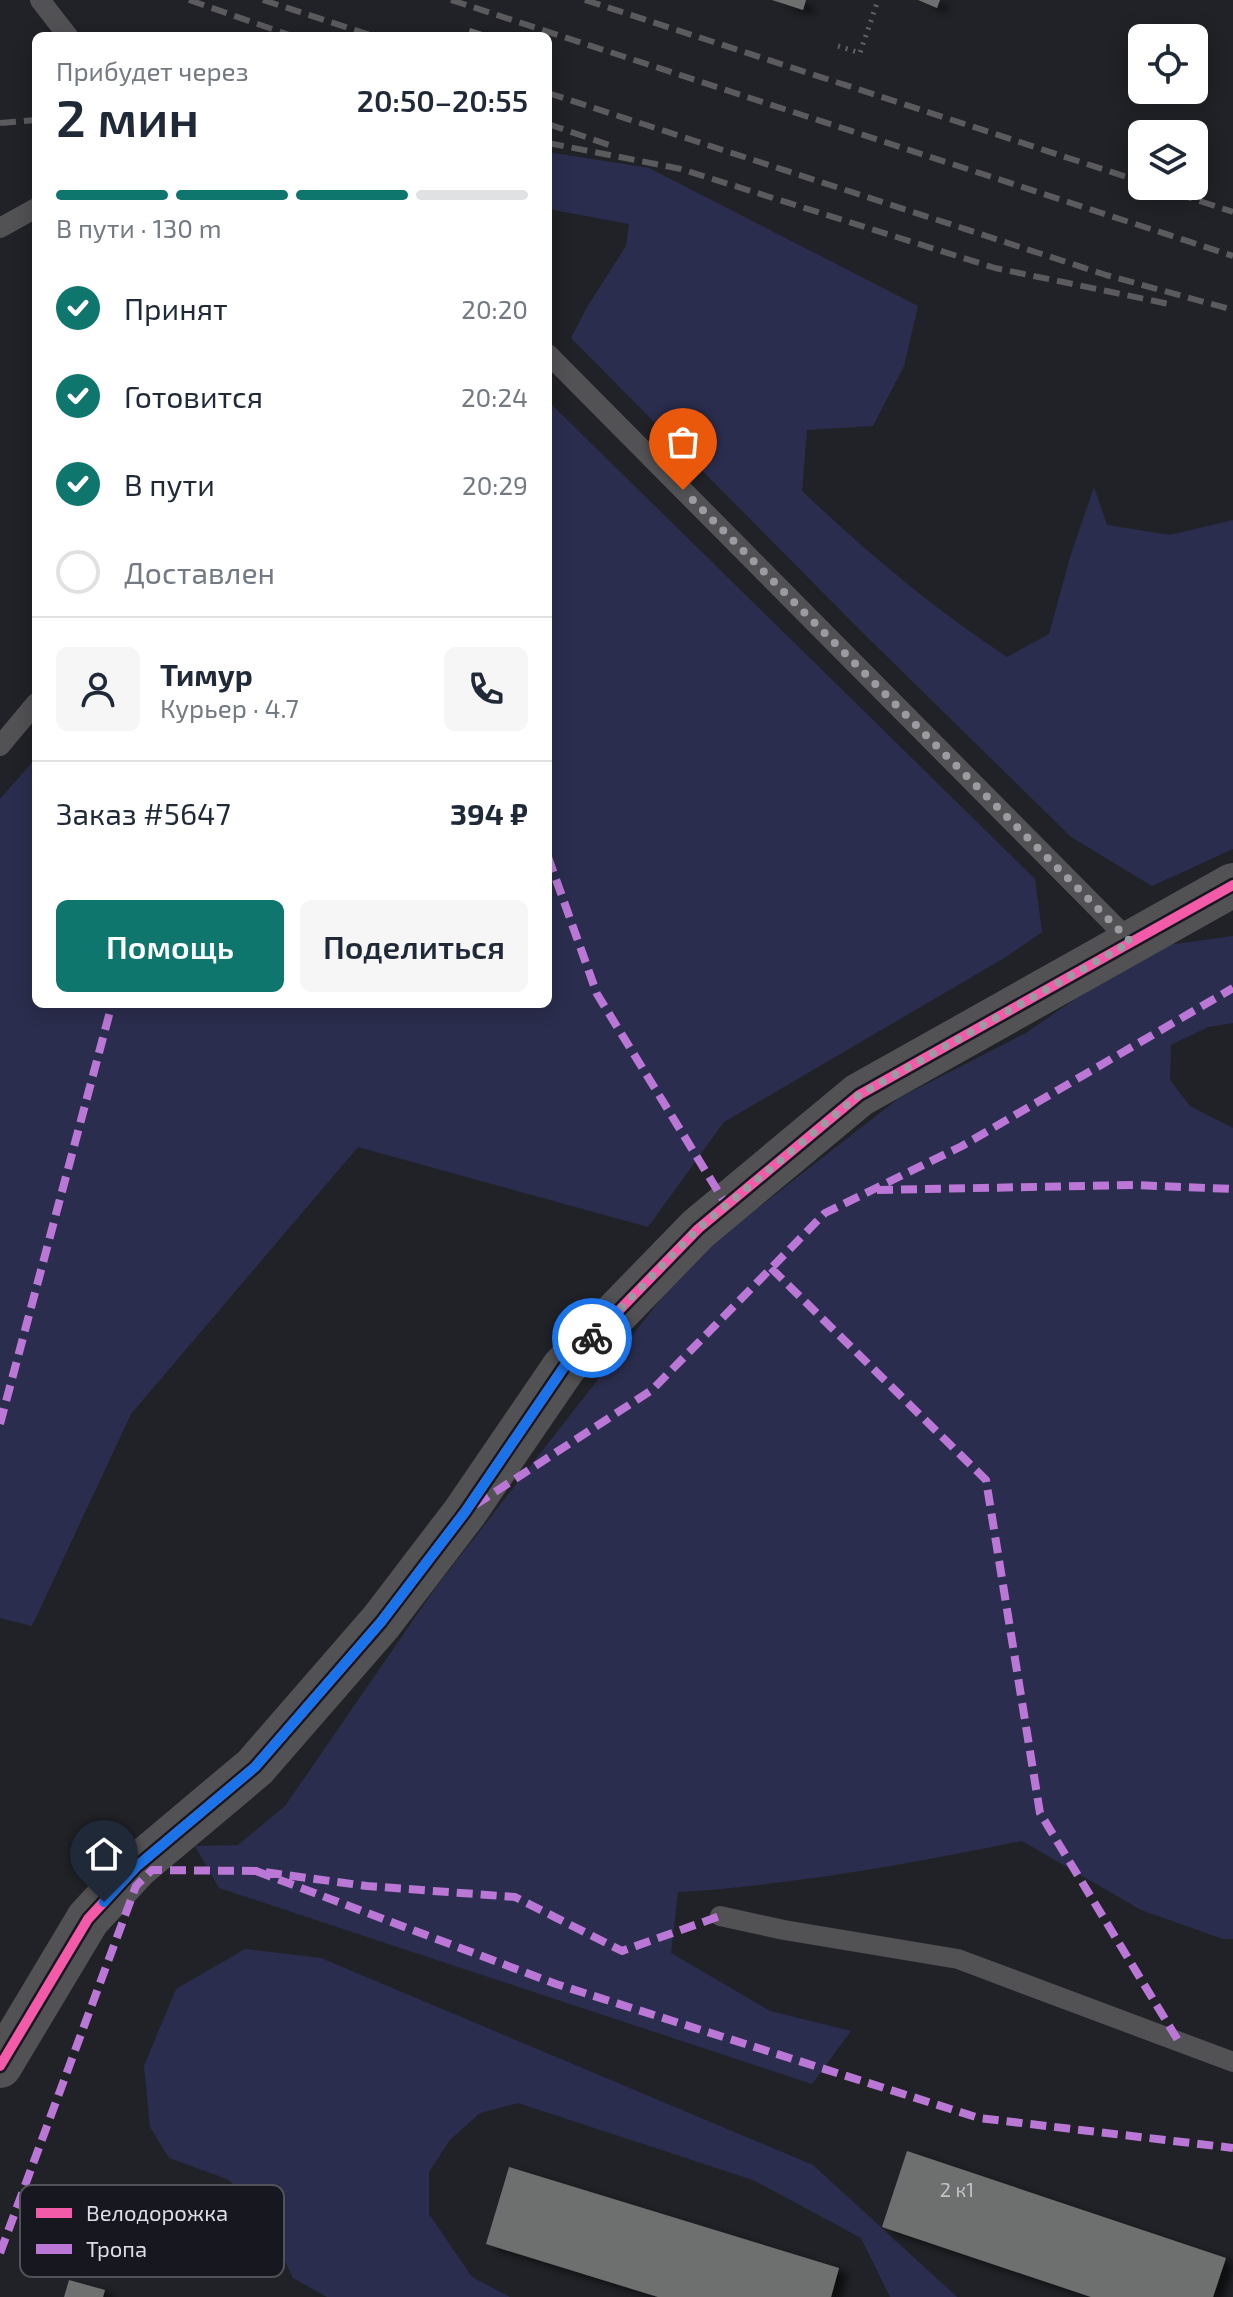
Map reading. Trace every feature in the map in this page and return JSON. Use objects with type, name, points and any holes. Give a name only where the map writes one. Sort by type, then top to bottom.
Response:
[{"type":"street","points":[[0,2066],[88,1919],[136,1867],[255,1767],[381,1622],[465,1512],[564,1367],[698,1229],[859,1095],[1233,885]]},
{"type":"lane","points":[[40,0],[65,32]]},
{"type":"lane","points":[[0,228],[32,210]]},
{"type":"lane","points":[[552,358],[1131,942]]},
{"type":"lane","points":[[0,746],[32,708]]},
{"type":"lane","points":[[720,1916],[958,1959],[1233,2062]]},
{"type":"path","points":[[838,46],[860,53],[878,0]]},
{"type":"shaded area","points":[[552,153],[649,168],[918,306],[904,366],[873,426],[807,430],[802,491],[901,578],[1007,657],[1049,634],[1094,487],[1107,525],[1170,535],[1233,520],[1233,849],[1152,886],[1071,837],[858,628],[571,338],[626,246],[629,224],[552,210]]},
{"type":"shaded area","points":[[552,405],[1035,879],[1042,932],[1006,957],[724,1122],[648,1227],[358,1147],[131,1414],[32,1626],[0,1618],[0,799],[32,763],[32,1008],[552,1008]]},
{"type":"shaded area","points":[[1233,936],[1233,1023],[1208,1027],[1171,1045],[1170,1080],[1190,1106],[1233,1128],[1233,1939],[1223,1939],[1141,1910],[1022,1841],[851,1872],[678,1892],[671,1953],[770,2011],[851,2031],[812,2084],[219,1888],[195,1846],[238,1845],[285,1806],[436,1587],[691,1260],[899,1098],[1026,1033],[1137,956],[1168,945]]},
{"type":"shaded area","points":[[245,1949],[321,1958],[813,2165],[957,2297],[890,2297],[861,2238],[753,2180],[518,2103],[480,2113],[450,2140],[429,2172],[429,2214],[472,2277],[510,2297],[327,2297],[293,2278],[284,2259],[284,2185],[234,2185],[227,2179],[169,2158],[150,2127],[144,2066],[176,1989]]},
{"type":"building","points":[[772,0],[806,0],[803,10]]},
{"type":"building","points":[[918,0],[940,0],[937,8]]},
{"type":"building","points":[[907,2151],[1226,2258],[1213,2297],[1091,2297],[882,2227]]},
{"type":"building","points":[[509,2167],[839,2268],[831,2297],[658,2297],[486,2244]]},
{"type":"building","points":[[69,2280],[105,2290],[103,2297],[64,2297]]},
{"type":"railway","points":[[189,0],[281,32]]},
{"type":"railway","points":[[263,0],[361,32]]},
{"type":"railway","points":[[451,0],[549,32]]},
{"type":"railway","points":[[585,0],[1128,177]]},
{"type":"railway","points":[[552,33],[1233,256]]},
{"type":"railway","points":[[552,94],[1106,275],[1233,310]]},
{"type":"railway","points":[[0,123],[32,120]]},
{"type":"railway","points":[[552,125],[612,146]]},
{"type":"railway","points":[[552,144],[681,169],[995,268],[1174,305]]},
{"type":"railway","points":[[1197,200],[1233,212]]},
{"type":"marked path","points":[[552,868],[597,994],[727,1206]]},
{"type":"marked path","points":[[475,1505],[652,1390],[825,1213],[962,1146],[1233,988]]},
{"type":"marked path","points":[[0,1424],[111,1008]]},
{"type":"marked path","points":[[877,1190],[1133,1185],[1233,1189]]},
{"type":"marked path","points":[[771,1268],[986,1480],[1040,1813],[1179,2042]]},
{"type":"marked path","points":[[25,2185],[136,1886],[152,1870],[256,1871],[367,1886],[515,1897],[622,1951],[720,1916]]},
{"type":"marked path","points":[[256,1871],[556,1984],[979,2118],[1233,2148]]},
{"type":"marked path","points":[[0,2253],[20,2199]]},
{"type":"cycle path","points":[[0,2066],[88,1919],[136,1867],[255,1767],[381,1622],[465,1512],[564,1367],[698,1229],[859,1095],[1233,885]]},
{"type":"way so far","points":[[592,1338],[698,1229],[859,1095],[1131,942],[683,490]]},
{"type":"route","points":[[104,1902],[136,1867],[255,1767],[381,1622],[465,1512],[564,1367],[592,1338]]}]
